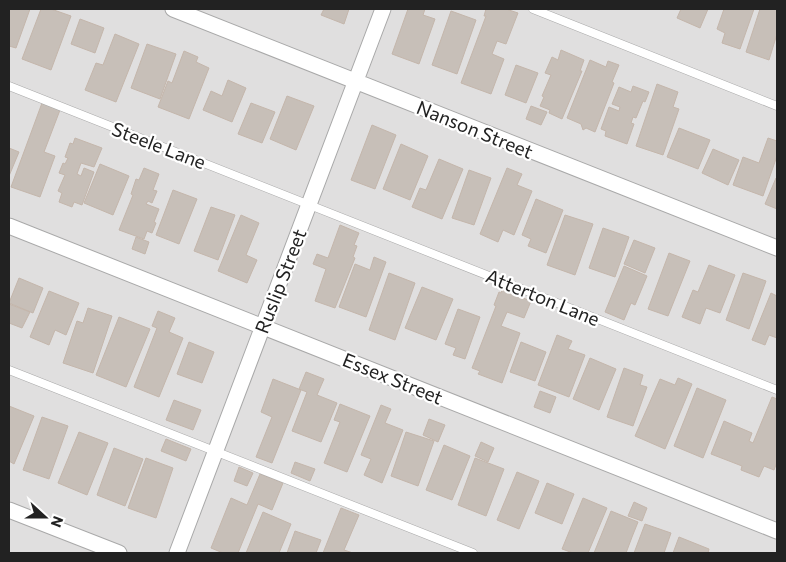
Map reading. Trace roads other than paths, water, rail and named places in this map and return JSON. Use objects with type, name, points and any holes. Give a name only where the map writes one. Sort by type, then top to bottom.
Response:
[{"type":"street","name":"Nanson Street","points":[[173,9],[777,248]]},
{"type":"street","name":"Ruslip Street","points":[[177,553],[383,9]]},
{"type":"street","name":"Essex Street","points":[[9,226],[777,531]]},
{"type":"street","points":[[9,510],[119,553]]},
{"type":"lane","points":[[532,9],[777,106]]},
{"type":"lane","name":"Steele Lane","points":[[9,86],[309,204]]},
{"type":"lane","name":"Atterton Lane","points":[[309,204],[777,390]]},
{"type":"lane","points":[[9,370],[473,553]]}]
